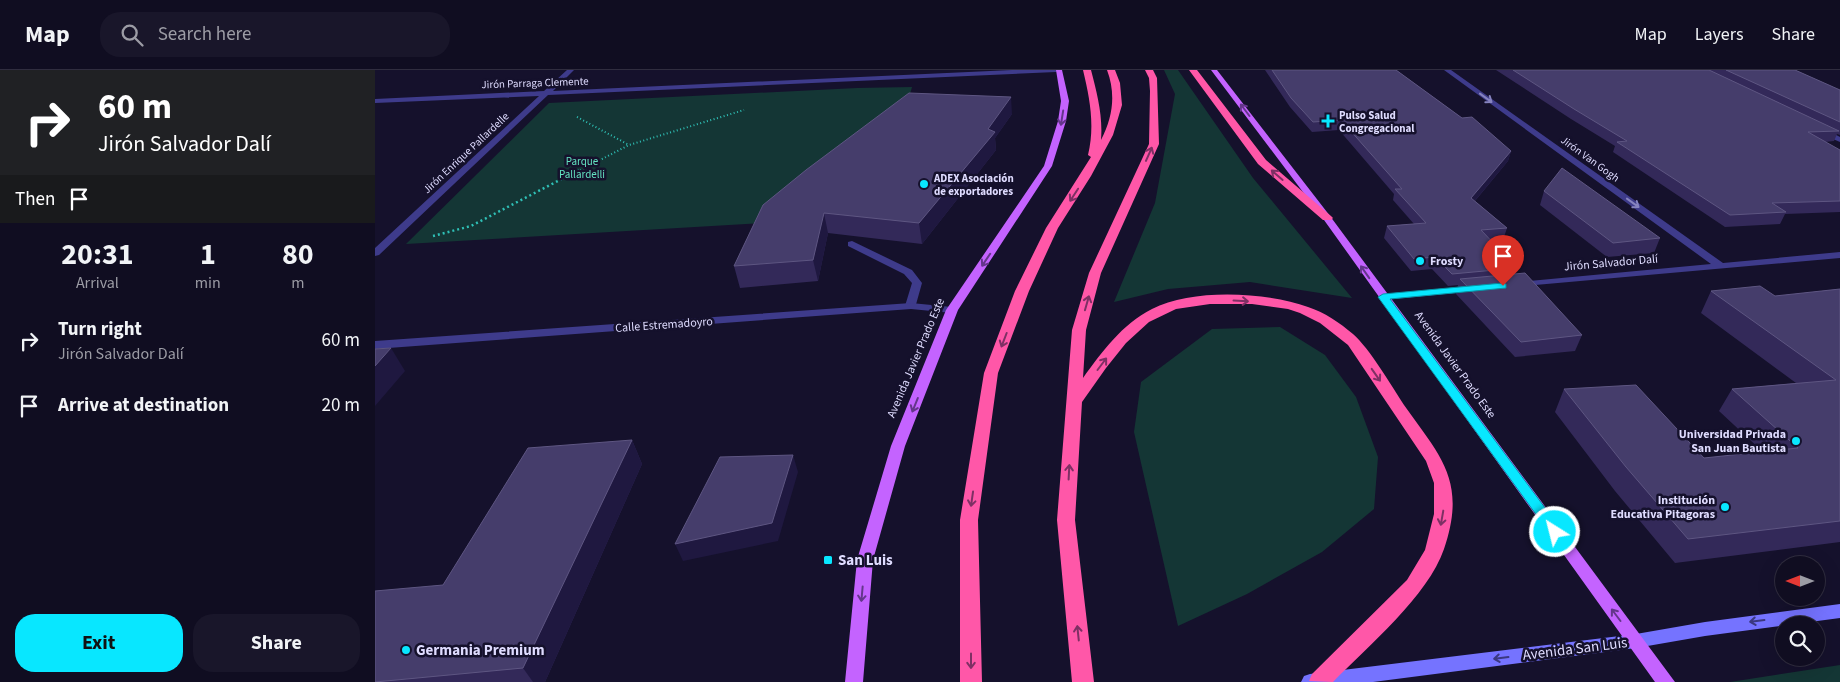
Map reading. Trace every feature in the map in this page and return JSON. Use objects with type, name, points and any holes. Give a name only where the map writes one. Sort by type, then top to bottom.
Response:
[{"type":"highway","points":[[1086,176],[1096,144],[1096,107],[1087,70]]},
{"type":"highway","points":[[971,682],[969,520],[991,373],[1023,291],[1053,228],[1086,176],[1108,135],[1118,105],[1116,83],[1111,70]]},
{"type":"highway","points":[[1083,682],[1067,520],[1079,330],[1095,273],[1154,144],[1154,91],[1153,78],[1149,70]]},
{"type":"highway","points":[[1193,70],[1262,162],[1327,218]]},
{"type":"highway","points":[[1073,403],[1121,338],[1158,311],[1193,301],[1238,300],[1272,303],[1304,310],[1338,328],[1353,342],[1434,460],[1443,484],[1443,514],[1434,550],[1415,586],[1315,681]]},
{"type":"main road","name":"Avenida Javier Prado Este","points":[[854,682],[865,560],[899,446],[952,310],[1047,166],[1062,121],[1065,101],[1057,70]]},
{"type":"main road","name":"Avenida Javier Prado Este","points":[[1214,70],[1327,218],[1666,682]]},
{"type":"main road","name":"Avenida San Luis","points":[[1315,681],[1636,641],[1721,626],[1840,611]]},
{"type":"street","name":"Jirón Enrique Pallardelle","points":[[375,253],[571,70]]},
{"type":"street","points":[[831,81],[835,70]]},
{"type":"street","name":"Jirón Parraga Clemente","points":[[375,101],[544,96],[1057,70]]},
{"type":"street","name":"Jirón Van Gogh","points":[[1447,70],[1721,266]]},
{"type":"street","points":[[1814,127],[1840,140]]},
{"type":"street","points":[[852,244],[907,272],[917,283],[911,306]]},
{"type":"street","name":"Jirón Salvador Dalí","points":[[1503,286],[1840,255]]},
{"type":"street","points":[[1383,297],[1483,288]]},
{"type":"street","name":"Calle Estremadoyro","points":[[375,345],[911,306],[952,310]]},
{"type":"path","points":[[544,96],[629,145]]},
{"type":"path","points":[[428,238],[471,226],[629,145],[750,108]]},
{"type":"green space","points":[[1164,70],[1178,70],[1253,178],[1352,298],[1250,282],[1168,289],[1114,302],[1155,203],[1175,94]]},
{"type":"green space","name":"Parque Pallardelli","points":[[912,87],[905,112],[763,223],[406,244],[549,103]]},
{"type":"green space","points":[[1280,327],[1325,355],[1356,397],[1378,457],[1374,509],[1322,552],[1247,594],[1178,626],[1134,432],[1141,382],[1212,329]]},
{"type":"green space","points":[[1840,665],[1840,682],[1730,682]]},
{"type":"building","points":[[1272,70],[1396,70],[1462,118],[1472,117],[1511,151],[1471,198],[1507,228],[1481,230],[1517,268],[1452,274],[1435,257],[1414,259],[1387,226],[1426,223],[1395,189],[1402,189],[1341,120],[1313,122],[1291,98]]},
{"type":"building","points":[[1513,70],[1709,70],[1839,131],[1808,132],[1840,150],[1840,201],[1772,203],[1786,212],[1730,215],[1617,142],[1627,141]]},
{"type":"building","points":[[1726,70],[1795,70],[1840,90],[1840,122]]},
{"type":"building","points":[[909,93],[1011,97],[988,129],[995,132],[919,223],[824,213],[813,260],[734,266],[763,205],[806,170]]},
{"type":"building","points":[[1562,168],[1660,238],[1613,243],[1544,191]]},
{"type":"building","points":[[1525,273],[1582,335],[1521,342],[1460,279]]},
{"type":"building","points":[[1760,286],[1775,296],[1840,289],[1840,521],[1688,539],[1626,467],[1564,389],[1636,385],[1704,458],[1798,448],[1732,389],[1836,380],[1711,291]]},
{"type":"building","points":[[391,348],[375,366],[375,349]]},
{"type":"building","points":[[632,440],[523,668],[375,682],[375,591],[443,585],[528,448]]},
{"type":"building","points":[[793,455],[772,523],[675,544],[720,457]]},
{"type":"place","name":"Pulso Salud Congregacional","points":[[1328,121]]},
{"type":"place","name":"ADEX Asociación de exportadores","points":[[924,184]]},
{"type":"place","name":"Frosty","points":[[1420,261]]},
{"type":"place","name":"Universidad Privada San Juan Bautista","points":[[1796,441]]},
{"type":"place","name":"Institución Educativa Pitagoras","points":[[1725,507]]},
{"type":"place","name":"San Luis","points":[[828,560]]},
{"type":"place","name":"Germania Premium","points":[[406,650]]},
{"type":"route","points":[[1503,286],[1383,297],[1555,532]]}]
